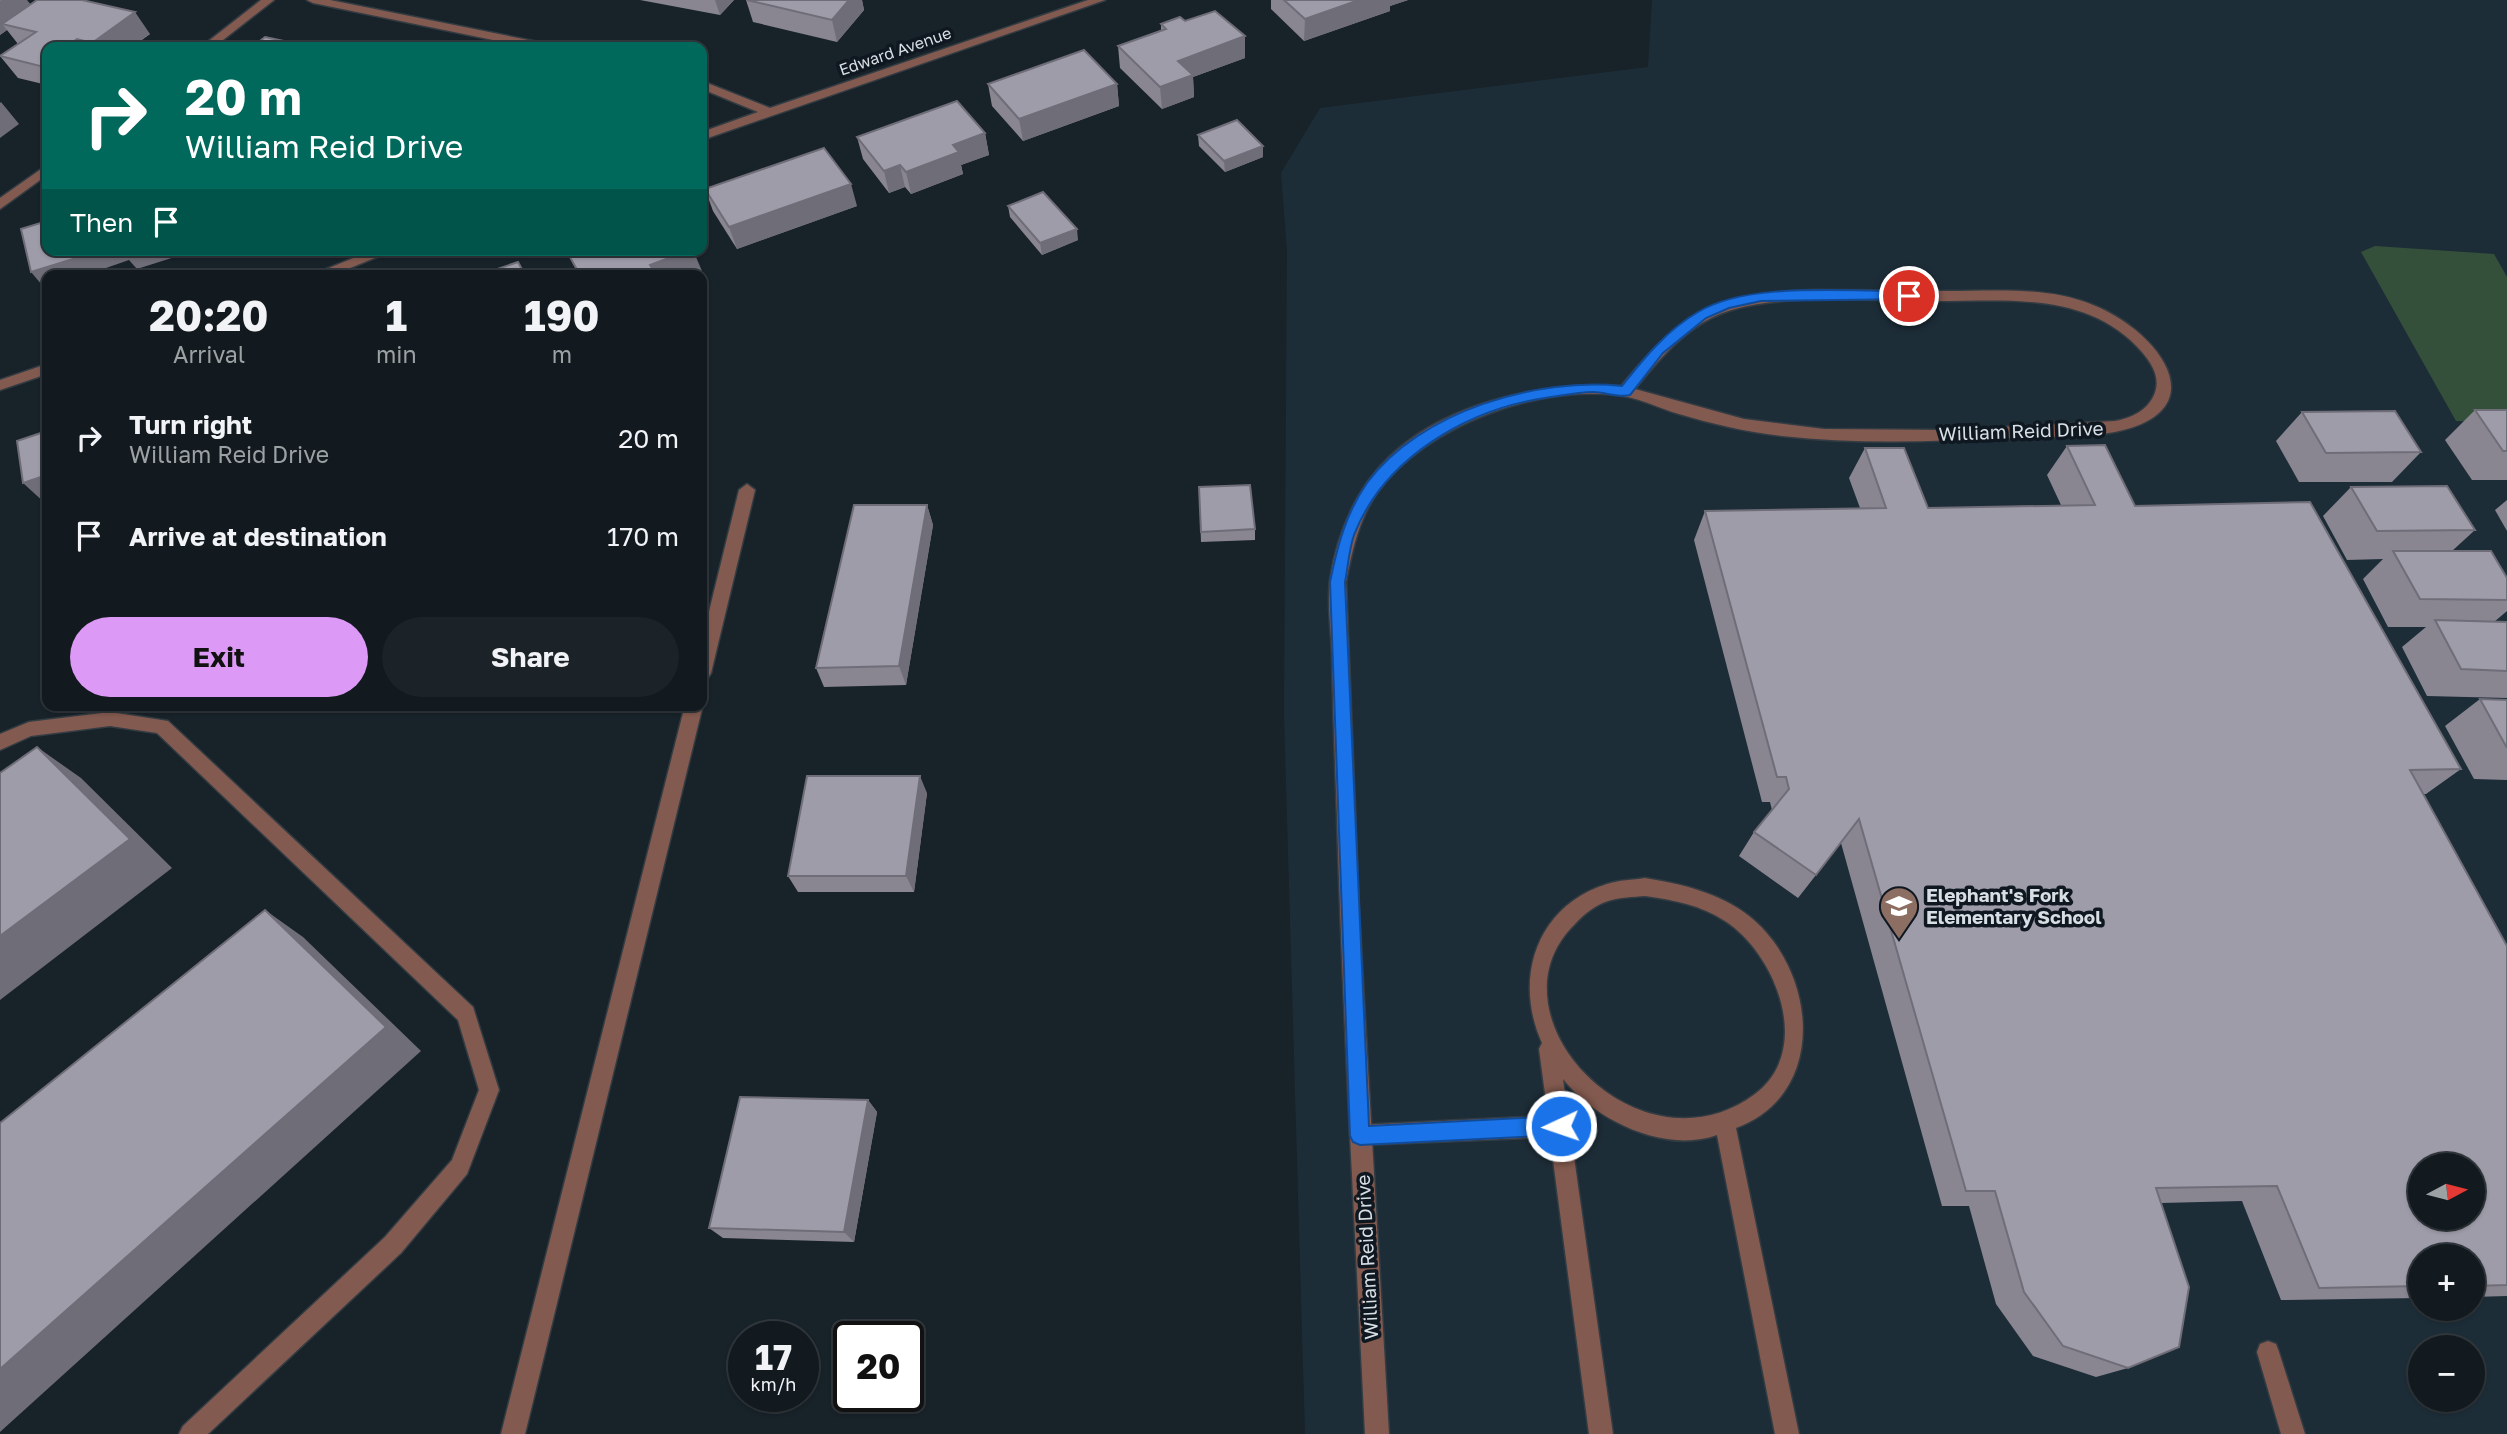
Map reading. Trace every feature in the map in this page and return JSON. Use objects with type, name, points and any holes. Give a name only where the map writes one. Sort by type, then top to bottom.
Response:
[{"type":"street","points":[[213,42],[268,0]]},
{"type":"street","points":[[313,0],[518,42]]},
{"type":"street","name":"Edward Avenue","points":[[707,134],[1099,0]]},
{"type":"street","points":[[707,87],[768,113]]},
{"type":"street","points":[[0,205],[42,173]]},
{"type":"street","points":[[332,270],[370,256]]},
{"type":"street","name":"William Reid Drive","points":[[1377,1434],[1360,1136],[1338,582],[1347,536],[1373,487],[1406,452],[1450,424],[1499,403],[1542,394],[1592,388],[1625,391],[1684,412],[1782,431],[1863,437],[2126,425],[2150,413],[2164,395],[2164,373],[2154,355],[2126,328],[2087,308],[2052,298],[1761,297],[1726,304],[1702,315],[1658,349],[1625,391]]},
{"type":"street","points":[[0,385],[42,371]]},
{"type":"street","points":[[707,653],[747,490]]},
{"type":"street","points":[[513,1434],[693,711]]},
{"type":"street","points":[[0,742],[29,729],[110,719],[162,726],[466,1014],[489,1090],[460,1167],[393,1245],[191,1434]]},
{"type":"street","points":[[1548,1042],[1572,1077],[1605,1105],[1644,1124],[1686,1130],[1726,1125],[1759,1106],[1784,1077],[1795,1042],[1793,1004],[1779,966],[1754,933],[1720,908],[1684,892],[1645,887],[1608,892],[1576,909],[1552,934],[1539,966],[1538,1004],[1548,1042],[1561,1126],[1601,1434]]},
{"type":"street","points":[[1726,1125],[1787,1434]]},
{"type":"street","points":[[1360,1136],[1561,1126]]},
{"type":"street","points":[[2268,1352],[2293,1434]]},
{"type":"shaded area","name":"Elephant's Fork Elementary School","points":[[1652,0],[2507,0],[2507,1434],[1305,1434],[1284,714],[1287,251],[1281,173],[1320,108],[1648,67]]},
{"type":"green space","points":[[2375,246],[2494,254],[2507,277],[2507,423],[2456,421],[2361,252]]},
{"type":"building","points":[[37,0],[82,0],[135,12],[93,42],[77,39],[73,42],[42,42],[40,66],[0,56],[36,32],[2,24]]},
{"type":"building","points":[[747,0],[849,0],[832,20]]},
{"type":"building","points":[[1284,0],[1359,0],[1305,19]]},
{"type":"building","points":[[1215,11],[1245,36],[1178,61],[1193,75],[1160,87],[1118,46],[1166,29],[1161,24],[1180,17],[1185,21]]},
{"type":"building","points":[[265,37],[288,42],[258,42]]},
{"type":"building","points":[[1084,50],[1117,84],[1019,119],[988,84]]},
{"type":"building","points":[[957,101],[985,133],[953,145],[959,152],[906,172],[900,165],[884,171],[857,137]]},
{"type":"building","points":[[1237,120],[1263,146],[1224,161],[1198,135]]},
{"type":"building","points":[[824,148],[851,184],[729,227],[707,188]]},
{"type":"building","points":[[1043,192],[1077,229],[1040,243],[1008,206]]},
{"type":"building","points":[[42,223],[42,256],[83,256],[31,272],[21,229]]},
{"type":"building","points":[[569,256],[674,256],[650,265],[654,270],[577,270]]},
{"type":"building","points":[[518,262],[522,270],[495,270]]},
{"type":"building","points":[[2475,410],[2507,410],[2507,451],[2503,451]]},
{"type":"building","points":[[2395,411],[2421,452],[2326,453],[2302,412]]},
{"type":"building","points":[[42,433],[42,477],[23,483],[17,441]]},
{"type":"building","points":[[2105,445],[2135,506],[2310,502],[2461,769],[2410,770],[2507,946],[2507,1285],[2485,1286],[2485,1244],[2408,1244],[2408,1286],[2319,1288],[2277,1186],[2156,1188],[2189,1287],[2179,1347],[2128,1368],[2063,1346],[2024,1292],[1995,1191],[1966,1191],[1859,819],[1816,875],[1754,832],[1789,789],[1786,777],[1777,777],[1705,511],[1886,508],[1865,448],[1904,448],[1928,508],[2095,505],[2067,446]]},
{"type":"building","points":[[1250,485],[1255,529],[1201,532],[1199,487]]},
{"type":"building","points":[[2447,486],[2475,530],[2377,531],[2351,487]]},
{"type":"building","points":[[854,505],[927,505],[899,666],[816,668]]},
{"type":"building","points":[[2393,551],[2491,551],[2507,578],[2507,600],[2420,599]]},
{"type":"building","points":[[2435,620],[2507,622],[2507,671],[2461,669]]},
{"type":"building","points":[[2480,699],[2507,700],[2507,748]]},
{"type":"building","points":[[37,747],[130,839],[0,936],[0,773]]},
{"type":"building","points":[[807,776],[920,776],[906,876],[788,876]]},
{"type":"building","points":[[265,910],[386,1027],[0,1369],[0,1123]]},
{"type":"building","points":[[740,1097],[868,1100],[844,1232],[709,1228]]},
{"type":"place","name":"Elephant's Fork Elementary School","points":[[1899,940]]},
{"type":"route","points":[[1561,1126],[1360,1136],[1349,913],[1338,582],[1347,536],[1373,487],[1406,452],[1450,424],[1499,403],[1542,394],[1592,388],[1625,391],[1658,349],[1702,315],[1726,304],[1761,297],[1909,296]]}]
